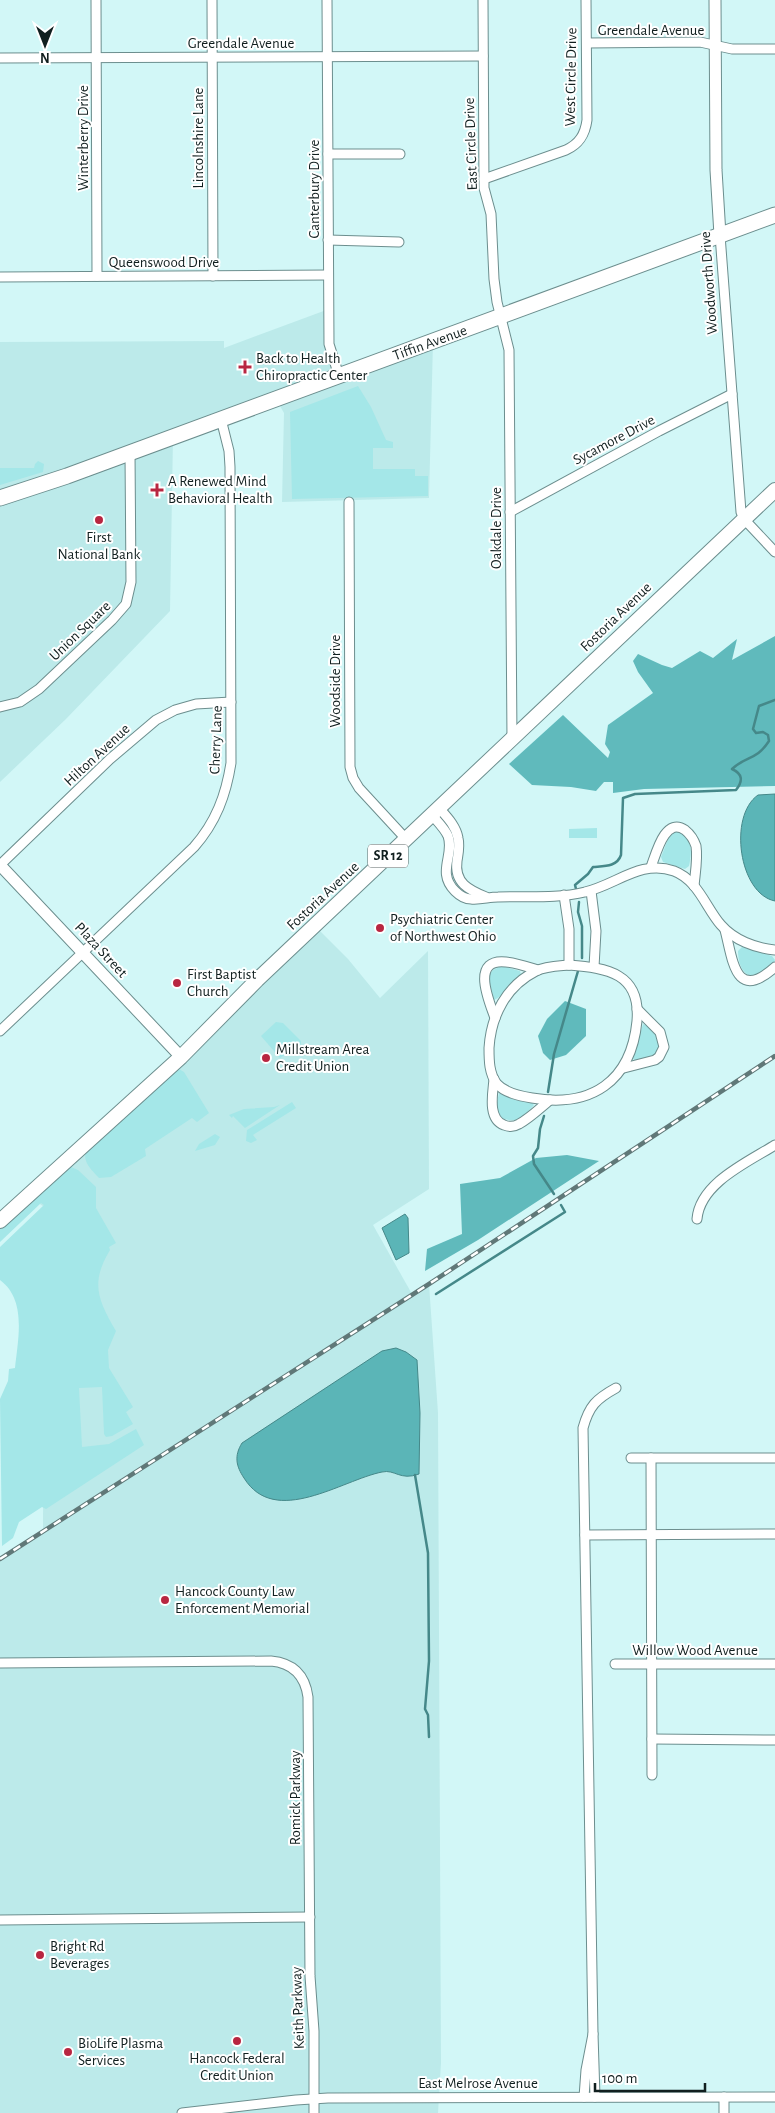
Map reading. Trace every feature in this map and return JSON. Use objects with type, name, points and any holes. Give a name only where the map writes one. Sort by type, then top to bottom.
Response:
[{"type":"highway","name":"Tiffin Avenue","points":[[0,498],[130,453],[775,215]]},
{"type":"main road","name":"Fostoria Avenue","points":[[0,1221],[181,1056],[257,980],[775,490]]},
{"type":"street","name":"Winterberry Drive","points":[[96,0],[97,276]]},
{"type":"street","name":"Lincolnshire Lane","points":[[212,0],[213,276]]},
{"type":"street","name":"Canterbury Drive","points":[[327,0],[329,344],[339,376]]},
{"type":"street","name":"East Circle Drive","points":[[483,0],[484,179],[491,214],[494,280],[501,317]]},
{"type":"street","name":"West Circle Drive","points":[[484,179],[566,150],[579,140],[585,131],[587,120],[586,0]]},
{"type":"street","name":"Woodworth Drive","points":[[715,0],[716,170],[741,512],[744,518]]},
{"type":"street","name":"Greendale Avenue","points":[[586,43],[700,42],[732,49],[775,49]]},
{"type":"street","name":"Greendale Avenue","points":[[0,58],[483,56]]},
{"type":"street","points":[[328,154],[400,154]]},
{"type":"street","points":[[328,240],[399,242]]},
{"type":"street","name":"Queenswood Drive","points":[[0,277],[328,275]]},
{"type":"street","name":"Oakdale Drive","points":[[501,317],[509,350],[512,739]]},
{"type":"street","name":"Sycamore Drive","points":[[510,512],[659,431],[732,394]]},
{"type":"street","name":"Cherry Lane","points":[[0,1031],[194,847],[214,820],[226,790],[231,763],[230,467],[221,419]]},
{"type":"street","name":"Union Square","points":[[0,706],[20,702],[39,689],[112,620],[126,604],[130,582],[130,453]]},
{"type":"street","name":"Woodside Drive","points":[[349,502],[350,767],[353,778],[359,788],[406,839]]},
{"type":"street","points":[[744,518],[775,552]]},
{"type":"street","name":"Hilton Avenue","points":[[0,865],[110,759],[152,724],[166,715],[185,707],[212,702],[231,702]]},
{"type":"street","points":[[436,812],[454,825],[458,836],[459,847],[456,869],[459,880],[467,888],[486,897],[564,895],[591,891],[640,869],[662,868],[678,873],[694,886],[726,930],[746,943],[756,947],[775,950]]},
{"type":"street","points":[[651,867],[666,833],[672,827],[679,827],[688,833],[696,847],[694,886]]},
{"type":"street","name":"Plaza Street","points":[[0,865],[181,1056]]},
{"type":"street","points":[[591,891],[596,931],[594,967]]},
{"type":"street","points":[[564,895],[569,929],[569,965]]},
{"type":"street","points":[[726,930],[735,969],[742,979],[759,980],[775,967]]},
{"type":"street","points":[[494,1018],[484,981],[484,975],[490,966],[506,962],[538,970],[569,965],[594,967],[610,971],[623,980],[630,988],[637,1009],[636,1029],[624,1068]]},
{"type":"street","points":[[538,970],[510,991],[494,1018],[489,1050],[490,1066],[494,1079],[492,1110],[496,1120],[510,1127],[520,1124],[550,1100]]},
{"type":"street","points":[[494,1079],[506,1091],[521,1096],[550,1100],[570,1099],[591,1094],[624,1068],[655,1060],[660,1056],[664,1047],[660,1032],[637,1009]]},
{"type":"street","points":[[697,1219],[701,1203],[710,1189],[722,1179],[775,1145]]},
{"type":"street","points":[[595,2097],[583,1428],[588,1412],[600,1397],[616,1388]]},
{"type":"street","points":[[631,1458],[775,1458]]},
{"type":"street","points":[[651,1458],[652,1775]]},
{"type":"street","points":[[585,1535],[775,1534]]},
{"type":"street","name":"Romick Parkway","points":[[0,1663],[271,1661],[288,1665],[297,1671],[304,1680],[308,1697],[310,1917]]},
{"type":"street","name":"Willow Wood Avenue","points":[[616,1664],[775,1664]]},
{"type":"street","points":[[652,1739],[775,1740]]},
{"type":"street","points":[[0,1920],[310,1917]]},
{"type":"street","name":"Keith Parkway","points":[[310,1917],[314,2113]]},
{"type":"street","points":[[584,2097],[586,2070],[593,2034]]},
{"type":"street","points":[[724,2097],[724,2113]]},
{"type":"street","name":"East Melrose Avenue","points":[[182,2113],[314,2098],[775,2097]]},
{"type":"shaded area","points":[[329,309],[329,344],[339,376],[433,342],[429,498],[282,502],[284,413],[276,399],[173,437],[170,611],[66,719],[0,782],[0,342],[224,341],[224,348]]},
{"type":"shaded area","points":[[358,386],[371,407],[386,440],[393,442],[393,448],[373,448],[373,469],[415,469],[415,476],[428,476],[428,496],[292,499],[290,412]]},
{"type":"shaded area","points":[[38,461],[44,464],[43,472],[0,485],[0,468],[34,468]]},
{"type":"shaded area","points":[[775,636],[775,786],[644,789],[613,793],[613,782],[604,782],[596,791],[571,787],[532,785],[509,764],[563,715],[608,758],[610,752],[605,744],[608,725],[653,693],[638,672],[633,661],[638,654],[672,668],[700,651],[713,658],[737,639],[732,660]]},
{"type":"shaded area","points":[[775,794],[775,901],[763,895],[753,884],[746,870],[741,836],[743,819],[749,805],[758,795]]},
{"type":"shaded area","points":[[597,828],[597,838],[569,838],[569,829]]},
{"type":"shaded area","points":[[678,830],[689,841],[690,846],[689,866],[685,869],[663,862],[661,857],[670,834]]},
{"type":"shaded area","points":[[315,926],[348,959],[380,998],[428,951],[429,1189],[373,1225],[412,1294],[429,1284],[438,1413],[441,2063],[438,2113],[0,2113],[0,1559],[43,1531],[44,1207],[29,1196]]},
{"type":"shaded area","points":[[742,947],[772,956],[775,960],[764,974],[752,976],[742,969],[739,961],[738,951]]},
{"type":"shaded area","points":[[501,966],[520,971],[521,975],[504,993],[494,1000],[488,976],[493,970]]},
{"type":"shaded area","points":[[565,1001],[586,1009],[586,1036],[566,1055],[550,1060],[543,1053],[538,1036],[547,1019]]},
{"type":"shaded area","points":[[276,1022],[283,1023],[301,1041],[301,1044],[280,1058],[261,1036]]},
{"type":"shaded area","points":[[643,1024],[657,1036],[658,1049],[656,1054],[635,1061],[633,1058]]},
{"type":"shaded area","points":[[177,1068],[184,1072],[209,1113],[197,1122],[192,1118],[145,1149],[146,1156],[111,1177],[99,1178],[86,1161],[85,1153],[87,1148]]},
{"type":"shaded area","points":[[499,1093],[534,1105],[515,1120],[500,1117],[496,1107]]},
{"type":"shaded area","points":[[292,1102],[296,1108],[253,1135],[257,1140],[251,1143],[246,1141],[247,1130]]},
{"type":"shaded area","points":[[280,1105],[245,1128],[233,1116],[232,1118],[229,1115],[244,1109]]},
{"type":"shaded area","points":[[215,1134],[220,1137],[215,1145],[195,1151],[199,1144]]},
{"type":"shaded area","points":[[567,1155],[599,1161],[478,1240],[425,1271],[427,1249],[462,1234],[460,1184],[500,1178],[536,1158]]},
{"type":"shaded area","points":[[71,1167],[78,1170],[96,1187],[96,1208],[116,1243],[109,1247],[110,1250],[100,1272],[98,1282],[101,1300],[116,1331],[108,1350],[109,1368],[133,1407],[126,1412],[133,1424],[112,1436],[106,1437],[104,1434],[102,1387],[79,1388],[82,1447],[109,1444],[136,1429],[144,1445],[46,1509],[42,1507],[19,1522],[13,1538],[2,1546],[0,1399],[8,1381],[9,1369],[15,1368],[19,1321],[14,1298],[9,1288],[0,1280],[0,1247],[44,1205],[41,1203],[0,1242],[0,1229],[66,1168]]},
{"type":"shaded area","points":[[405,1214],[408,1218],[409,1253],[396,1260],[382,1228]]},
{"type":"shaded area","points":[[396,1348],[417,1360],[420,1413],[419,1474],[402,1476],[391,1472],[382,1472],[310,1497],[291,1500],[273,1499],[257,1492],[244,1478],[239,1469],[237,1457],[242,1443],[382,1351]]},
{"type":"waterway","points":[[576,889],[575,885],[593,867],[610,865],[619,859],[621,855],[623,798],[635,794],[736,790],[741,778],[732,769],[760,752],[769,741],[768,735],[763,732],[756,733],[753,729],[759,706],[775,700]]},
{"type":"waterway","points":[[579,902],[578,912],[582,926],[582,958]]},
{"type":"waterway","points":[[548,1092],[554,1054],[578,971]]},
{"type":"waterway","points":[[544,1116],[540,1129],[538,1148],[533,1156],[534,1164],[554,1194]]},
{"type":"waterway","points":[[436,1294],[565,1212],[561,1205]]},
{"type":"waterway","points":[[415,1475],[428,1553],[429,1661],[425,1709],[428,1715],[429,1737]]},
{"type":"railway","points":[[0,1559],[429,1284],[775,1056]]},
{"type":"place","name":"Back to Health Chiropractic Center","points":[[245,367]]},
{"type":"place","name":"A Renewed Mind Behavioral Health","points":[[157,490]]},
{"type":"place","name":"First National Bank","points":[[99,520]]},
{"type":"place","name":"Psychiatric Center of Northwest Ohio","points":[[380,928]]},
{"type":"place","name":"First Baptist Church","points":[[177,983]]},
{"type":"place","name":"Millstream Area Credit Union","points":[[266,1058]]},
{"type":"place","name":"Hancock County Law Enforcement Memorial","points":[[165,1600]]},
{"type":"place","name":"Bright Rd Beverages","points":[[40,1955]]},
{"type":"place","name":"Hancock Federal Credit Union","points":[[237,2041]]},
{"type":"place","name":"BioLife Plasma Services","points":[[68,2052]]}]
